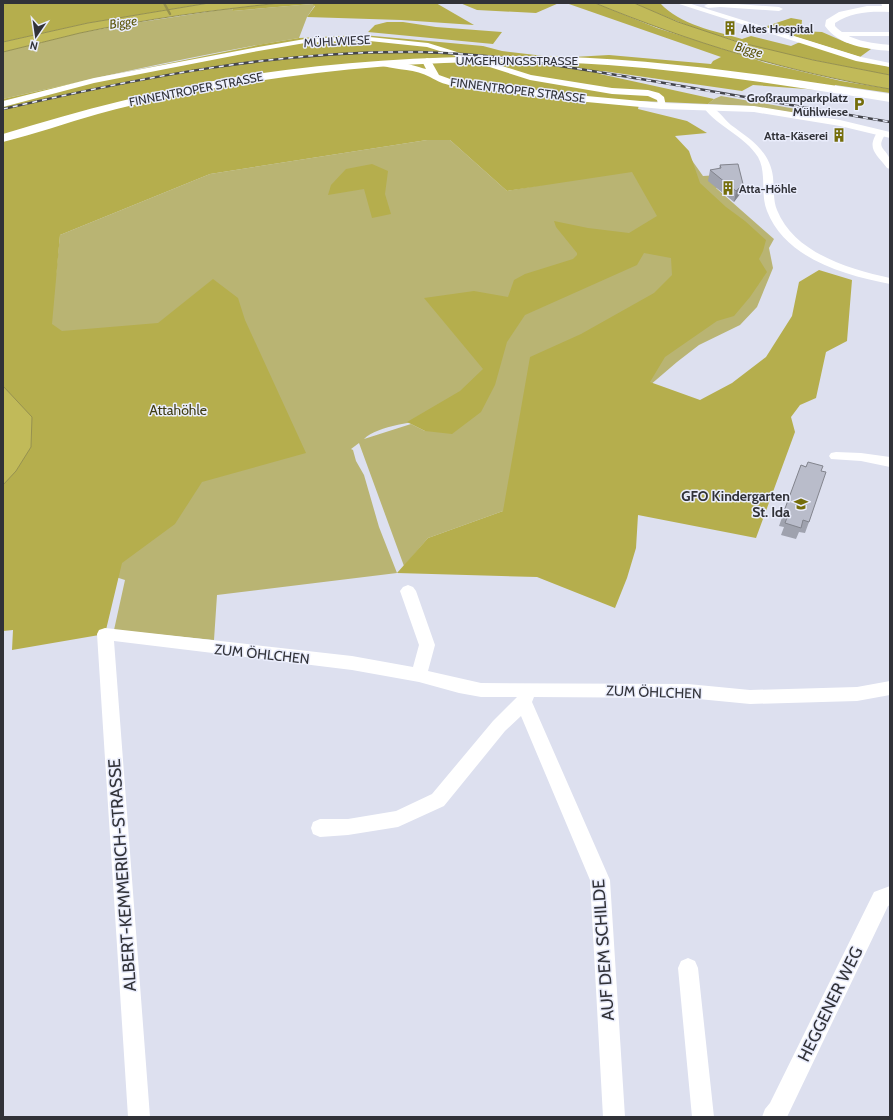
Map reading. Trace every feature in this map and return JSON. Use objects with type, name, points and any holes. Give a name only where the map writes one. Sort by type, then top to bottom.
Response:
[{"type":"main road","points":[[887,7],[845,14],[835,18],[830,22],[830,26],[837,34],[860,43],[890,48]]},
{"type":"main road","name":"UMGEHUNGSSTRASSE","points":[[427,61],[496,59],[606,62],[706,70],[890,98]]},
{"type":"main road","name":"FINNENTROPER STRASSE","points":[[3,138],[102,109],[200,86],[316,69],[427,61]]},
{"type":"street","points":[[680,3],[757,20],[779,9],[704,4]]},
{"type":"street","points":[[704,4],[757,20],[859,59],[890,65]]},
{"type":"street","points":[[837,34],[890,34]]},
{"type":"street","name":"MÜHLWIESE","points":[[3,104],[94,81],[253,50],[305,41],[360,38],[428,45],[460,54],[520,75],[543,80],[612,91],[653,94],[661,99],[662,106]]},
{"type":"street","name":"FINNENTROPER STRASSE","points":[[427,61],[432,74],[437,78],[458,84],[576,98],[662,106],[737,108],[770,111],[840,123],[885,134]]},
{"type":"street","points":[[386,64],[408,67],[432,74]]},
{"type":"street","points":[[708,108],[721,121],[752,143],[762,157],[766,166],[768,193],[776,220],[799,245],[827,261],[871,277],[890,281]]},
{"type":"street","points":[[885,134],[876,144],[878,151],[890,166]]},
{"type":"street","points":[[878,151],[890,159]]},
{"type":"street","points":[[836,456],[861,457],[890,462]]},
{"type":"street","points":[[408,591],[427,645],[419,675]]},
{"type":"street","name":"ZUM ÖHLCHEN","points":[[105,634],[352,663],[419,675],[459,686],[526,696],[648,690],[688,691],[750,697],[857,694],[890,688]]},
{"type":"street","name":"ALBERT-KEMMERICH-STRASSE","points":[[105,634],[139,1117]]},
{"type":"street","points":[[320,828],[348,828],[398,819],[438,800],[499,726],[526,696]]},
{"type":"street","name":"AUF DEM SCHILDE","points":[[526,696],[600,880],[614,1117]]},
{"type":"street","name":"HEGGENER WEG","points":[[773,1117],[778,1111],[882,899],[890,895]]},
{"type":"street","points":[[688,968],[703,1117]]},
{"type":"green space","points":[[3,3],[209,3],[88,23],[3,42]]},
{"type":"green space","points":[[280,3],[436,3],[474,25],[401,20],[307,17],[315,6],[312,4],[232,11],[233,8]]},
{"type":"green space","points":[[460,3],[559,3],[536,13],[477,10]]},
{"type":"green space","points":[[566,3],[595,3],[657,28],[766,63],[841,81],[890,89],[890,93],[835,85],[833,91],[753,85],[742,91],[603,71],[600,74],[714,99],[708,104],[640,101],[638,109],[687,121],[707,133],[675,136],[689,151],[700,183],[766,240],[759,259],[767,272],[750,297],[734,316],[717,321],[665,357],[650,382],[700,400],[732,383],[766,357],[792,316],[799,282],[819,270],[852,280],[847,341],[826,352],[816,398],[800,405],[791,417],[795,432],[756,538],[638,515],[636,548],[627,578],[615,608],[537,577],[397,573],[428,538],[503,511],[530,357],[581,334],[654,293],[672,275],[671,258],[644,253],[637,265],[525,315],[507,342],[495,385],[481,412],[452,434],[425,431],[407,422],[460,391],[483,369],[424,298],[474,291],[508,297],[514,280],[525,274],[573,259],[577,253],[556,227],[554,221],[588,228],[629,233],[657,216],[632,172],[507,191],[450,140],[427,140],[210,174],[60,235],[52,324],[62,331],[158,323],[213,279],[238,298],[245,320],[306,453],[202,482],[175,524],[122,563],[105,634],[12,650],[13,630],[3,631],[3,485],[16,471],[31,447],[32,418],[3,386],[3,99],[82,81],[299,38],[363,35],[483,46],[502,51],[544,56],[573,57],[609,55],[711,64],[713,61],[721,57]]},
{"type":"green space","points":[[634,3],[660,3],[668,11],[688,22],[709,30],[742,39],[751,36],[791,46],[800,42],[890,67],[890,75],[813,60],[723,37],[697,29]]},
{"type":"green space","points":[[312,4],[315,5],[307,17],[299,38],[113,74],[3,99],[3,52],[80,33],[128,24],[233,8],[232,11]]},
{"type":"green space","points":[[791,18],[802,20],[801,31],[822,32],[845,42],[871,49],[860,57],[764,27]]},
{"type":"green space","points":[[387,22],[403,22],[436,27],[502,32],[493,44],[368,32],[375,25]]},
{"type":"green space","points":[[721,96],[796,109],[794,113],[750,106],[708,104]]},
{"type":"green space","name":"Attahöhle","points":[[427,140],[450,140],[507,191],[691,159],[703,176],[719,175],[728,185],[716,188],[774,239],[769,248],[773,268],[757,307],[740,325],[699,345],[677,362],[503,511],[428,538],[404,566],[359,443],[351,449],[353,450],[356,461],[364,475],[379,527],[397,573],[217,595],[214,640],[114,630],[125,580],[100,572],[3,586],[3,346],[56,274],[60,235],[210,174]],"holes":[[[436,418],[425,431],[411,424],[364,439],[370,434],[388,427]]]},
{"type":"green space","points":[[372,164],[388,171],[385,194],[391,214],[372,218],[364,189],[328,195],[331,185],[346,169]]},
{"type":"water","name":"Bigge","points":[[209,3],[280,3],[130,23],[80,33],[3,52],[3,42],[88,23]]},
{"type":"water","name":"Bigge","points":[[595,3],[634,3],[678,22],[738,42],[813,60],[890,75],[890,89],[777,65],[703,43]]},
{"type":"water","points":[[3,386],[32,417],[31,447],[16,471],[3,485]]},
{"type":"building","points":[[738,164],[743,184],[736,191],[710,170],[721,168],[720,165]]},
{"type":"building","name":"GFO Kindergarten St. Ida","points":[[808,462],[823,466],[821,471],[826,472],[809,522],[803,520],[801,528],[785,523],[788,515],[783,514],[801,465],[806,467]]},
{"type":"waterway","points":[[164,3],[170,14]]},
{"type":"railway","points":[[3,109],[106,87],[209,68],[313,56],[418,52],[474,55],[558,65],[890,122]]},
{"type":"place","name":"Altes Hospital","points":[[730,28]]},
{"type":"place","name":"Großraumparkplatz Mühlwiese","points":[[859,104]]},
{"type":"place","name":"Atta-Käserei","points":[[839,135]]},
{"type":"place","name":"Atta-Höhle","points":[[728,188]]},
{"type":"place","name":"GFO Kindergarten St. Ida","points":[[801,504]]}]
